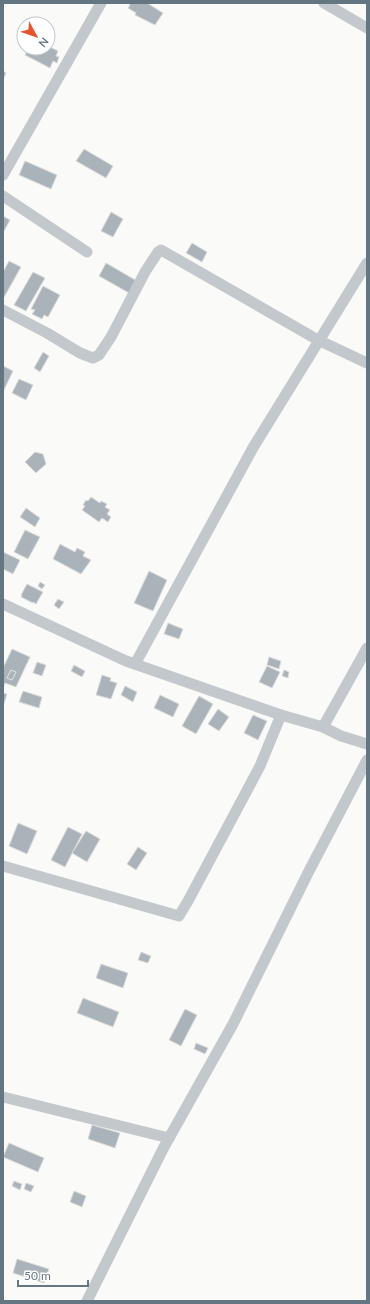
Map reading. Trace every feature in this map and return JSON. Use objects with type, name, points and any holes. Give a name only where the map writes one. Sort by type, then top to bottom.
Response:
[{"type":"street","points":[[3,175],[101,3]]},
{"type":"street","points":[[324,3],[367,28]]},
{"type":"street","points":[[3,196],[87,252]]},
{"type":"street","points":[[3,310],[47,333],[80,353],[93,358],[99,355],[112,337],[145,272],[158,252],[161,250],[318,340],[367,362]]},
{"type":"street","points":[[134,664],[254,446],[318,340],[367,263]]},
{"type":"street","points":[[3,604],[134,664],[281,716],[323,728],[341,736],[367,744]]},
{"type":"street","points":[[323,728],[367,648]]},
{"type":"street","points":[[3,866],[179,916],[260,766],[281,716]]},
{"type":"street","points":[[87,1301],[169,1138],[233,1024],[367,760]]},
{"type":"street","points":[[3,1097],[169,1138]]},
{"type":"building","points":[[128,3],[147,3],[163,13],[155,25],[135,15],[136,13],[128,8],[130,5]]},
{"type":"building","points":[[27,56],[59,57],[57,63],[53,61],[50,68]]},
{"type":"building","points":[[3,71],[6,73],[3,80]]},
{"type":"building","points":[[84,149],[113,166],[106,178],[76,161]]},
{"type":"building","points":[[25,161],[57,175],[51,189],[19,175]]},
{"type":"building","points":[[111,212],[123,219],[113,237],[101,231]]},
{"type":"building","points":[[3,216],[10,220],[4,231],[3,230]]},
{"type":"building","points":[[192,243],[207,252],[202,262],[186,253]]},
{"type":"building","points":[[9,261],[21,267],[3,299],[3,272]]},
{"type":"building","points":[[106,263],[137,281],[129,293],[99,276]]},
{"type":"building","points":[[33,272],[45,278],[26,311],[14,305]]},
{"type":"building","points":[[43,286],[60,295],[48,317],[44,315],[42,319],[32,314],[35,310],[31,309]]},
{"type":"building","points":[[43,352],[49,356],[40,372],[34,368]]},
{"type":"building","points":[[3,366],[13,371],[3,392]]},
{"type":"building","points":[[19,379],[33,385],[26,400],[12,393]]},
{"type":"building","points":[[35,452],[43,454],[46,464],[36,473],[25,462]]},
{"type":"building","points":[[91,497],[100,503],[101,501],[107,504],[105,507],[110,510],[107,514],[111,517],[108,522],[102,518],[99,522],[82,510],[85,506],[83,505],[86,500],[88,501]]},
{"type":"building","points":[[26,508],[40,518],[35,527],[20,517]]},
{"type":"building","points":[[25,530],[40,537],[28,559],[14,552]]},
{"type":"building","points":[[60,544],[75,552],[77,548],[85,552],[83,556],[91,560],[81,574],[53,559]]},
{"type":"building","points":[[3,552],[20,560],[13,574],[3,569]]},
{"type":"building","points":[[149,571],[167,580],[153,611],[134,603]]},
{"type":"building","points":[[40,582],[45,585],[42,589],[38,586]]},
{"type":"building","points":[[27,584],[43,592],[36,604],[21,597]]},
{"type":"building","points":[[58,599],[64,602],[59,609],[54,605]]},
{"type":"building","points":[[168,623],[183,629],[179,639],[164,634]]},
{"type":"building","points":[[12,649],[30,657],[16,687],[5,683],[3,688],[3,668]],"holes":[[[11,670],[16,672],[12,680],[7,678]]]},
{"type":"building","points":[[269,657],[281,661],[279,669],[267,665]]},
{"type":"building","points":[[37,662],[46,665],[42,676],[33,673]]},
{"type":"building","points":[[74,665],[85,671],[82,677],[71,671]]},
{"type":"building","points":[[267,666],[280,672],[272,688],[259,682]]},
{"type":"building","points":[[11,670],[16,672],[12,680],[7,678]]},
{"type":"building","points":[[284,670],[289,672],[288,678],[282,676]]},
{"type":"building","points":[[102,675],[111,678],[110,681],[117,683],[111,699],[96,695]]},
{"type":"building","points":[[125,686],[137,692],[133,702],[121,695]]},
{"type":"building","points":[[23,691],[42,697],[39,708],[19,702]]},
{"type":"building","points":[[3,693],[7,694],[3,707]]},
{"type":"building","points":[[160,695],[179,704],[173,717],[154,708]]},
{"type":"building","points":[[199,696],[213,704],[196,734],[182,726]]},
{"type":"building","points":[[218,709],[229,717],[219,731],[208,724]]},
{"type":"building","points":[[253,715],[267,721],[258,740],[244,733]]},
{"type":"building","points":[[18,823],[37,831],[27,854],[9,846]]},
{"type":"building","points":[[68,827],[82,834],[65,867],[51,860]]},
{"type":"building","points":[[86,831],[100,839],[87,862],[72,853]]},
{"type":"building","points":[[138,847],[147,853],[136,870],[127,864]]},
{"type":"building","points":[[141,952],[151,956],[148,963],[138,960]]},
{"type":"building","points":[[101,964],[128,973],[123,988],[96,978]]},
{"type":"building","points":[[83,998],[119,1012],[113,1027],[77,1013]]},
{"type":"building","points":[[185,1009],[197,1015],[181,1046],[169,1040]]},
{"type":"building","points":[[196,1043],[208,1048],[205,1054],[194,1049]]},
{"type":"building","points":[[92,1125],[120,1133],[115,1148],[88,1139]]},
{"type":"building","points":[[9,1143],[44,1158],[38,1172],[3,1157]]},
{"type":"building","points":[[14,1181],[22,1184],[20,1190],[12,1186]]},
{"type":"building","points":[[26,1183],[34,1186],[31,1192],[24,1189]]},
{"type":"building","points":[[74,1191],[86,1196],[82,1207],[70,1202]]},
{"type":"building","points":[[17,1259],[49,1269],[44,1283],[13,1273]]}]
